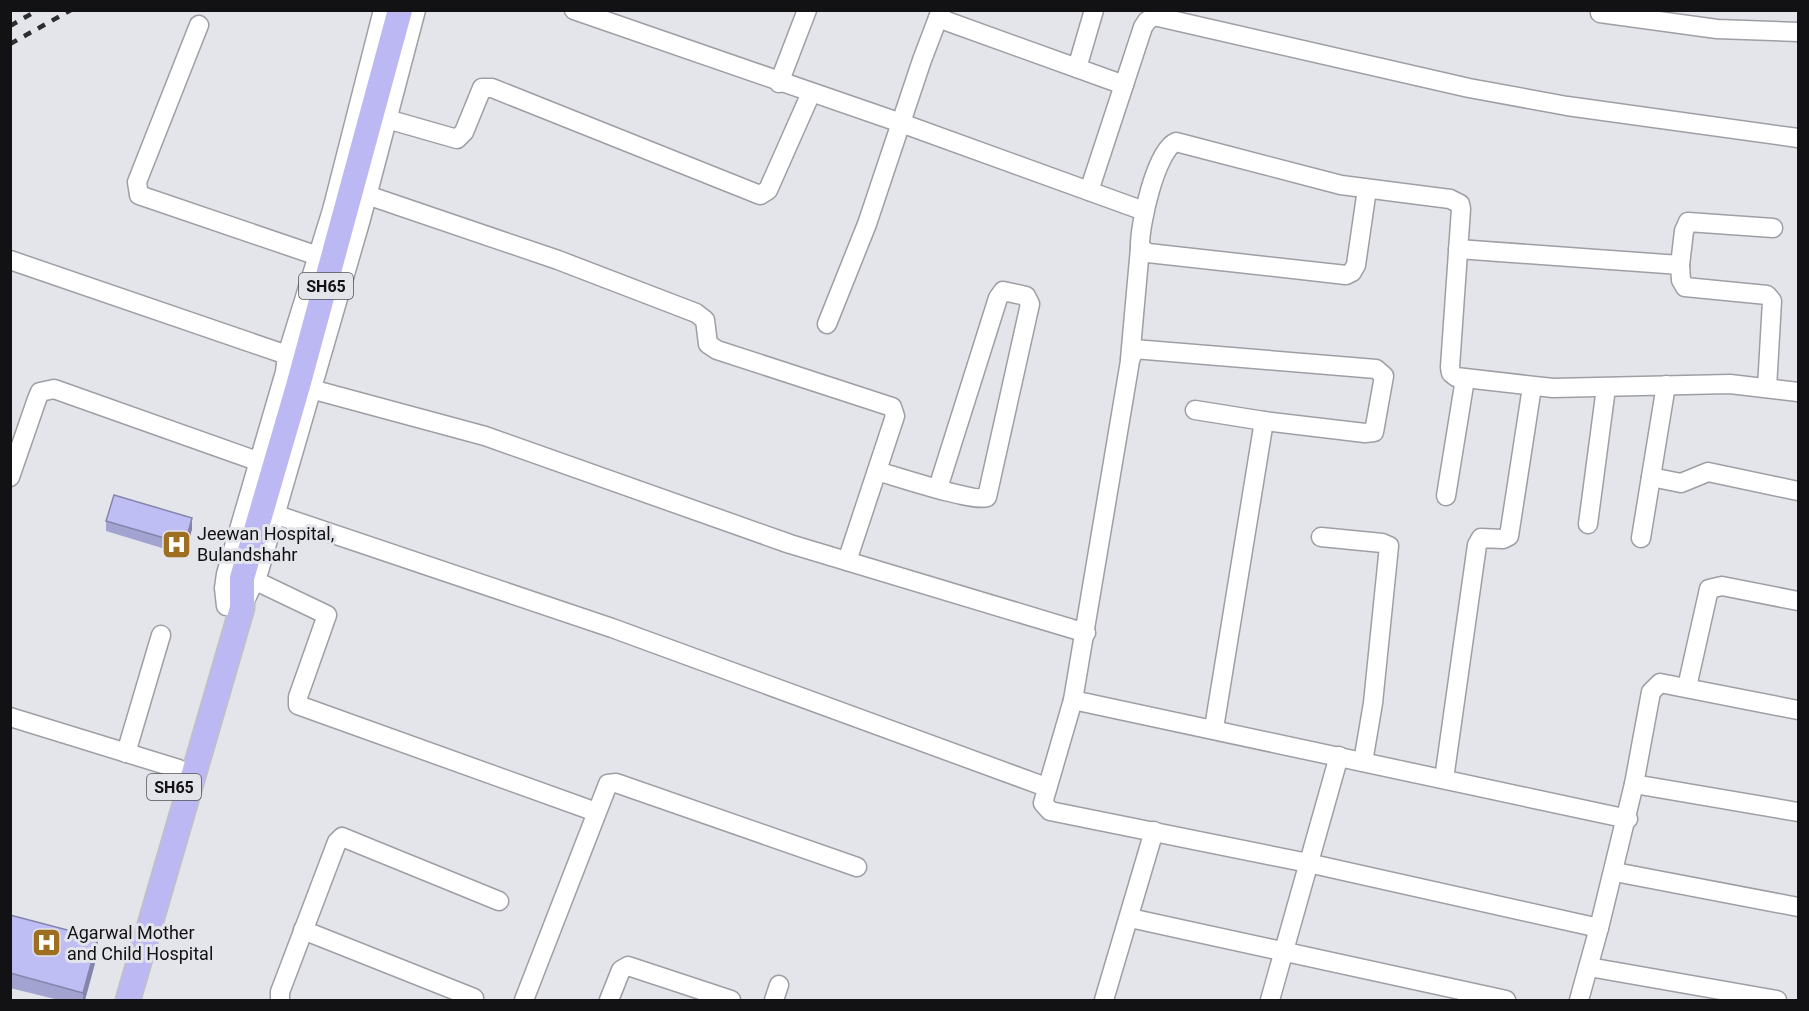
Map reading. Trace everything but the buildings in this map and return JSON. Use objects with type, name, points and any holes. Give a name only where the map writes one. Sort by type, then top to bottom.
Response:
[{"type":"main road","name":"SH65","points":[[112,1000],[179,769],[234,607],[249,579],[400,10]]},
{"type":"main road","name":"SH65","points":[[128,1000],[234,607]]},
{"type":"street","points":[[234,607],[224,588],[226,574],[257,461],[285,372],[287,355],[318,256],[383,10]]},
{"type":"street","points":[[416,10],[367,195],[311,389],[274,514],[249,579],[327,615],[298,697],[298,705],[596,812]]},
{"type":"street","points":[[574,10],[901,123],[1144,211]]},
{"type":"street","points":[[779,82],[807,10]]},
{"type":"street","points":[[1077,68],[1094,10]]},
{"type":"street","points":[[1600,13],[1718,29],[1798,32]]},
{"type":"street","points":[[827,324],[867,224],[940,14],[1124,85]]},
{"type":"street","points":[[1089,190],[1147,21],[1154,16],[1204,19],[1468,88],[1556,104],[1798,138]]},
{"type":"street","points":[[200,25],[137,182],[139,195],[318,256]]},
{"type":"street","points":[[387,119],[456,139],[464,132],[482,88],[492,88],[760,195],[768,190],[811,93]]},
{"type":"street","points":[[1599,928],[1308,863],[1050,811],[1043,803],[1073,700],[1086,633],[1130,361],[1144,211],[1165,150],[1176,142],[1367,189],[1456,201],[1461,209],[1450,367],[1451,373],[1456,377],[1533,387],[1606,388],[1730,384],[1798,392]]},
{"type":"street","points":[[1140,248],[1148,253],[1346,275],[1352,272],[1356,265],[1367,189]]},
{"type":"street","points":[[367,195],[558,260],[696,314],[705,320],[708,344],[717,350],[892,407],[895,416],[847,561]]},
{"type":"street","points":[[1767,388],[1770,297],[1685,288],[1681,280],[1680,266],[1684,231],[1688,222],[1773,228]]},
{"type":"street","points":[[1458,249],[1680,266]]},
{"type":"street","points":[[10,260],[287,355]]},
{"type":"street","points":[[877,471],[976,499],[987,496],[1030,304],[1026,296],[1003,291],[998,298],[938,488]]},
{"type":"street","points":[[1130,361],[1134,349],[1140,347],[1376,369],[1384,376],[1376,427],[1370,434],[1195,410]]},
{"type":"street","points":[[1446,496],[1465,379]]},
{"type":"street","points":[[1641,538],[1666,385]]},
{"type":"street","points":[[1444,779],[1477,545],[1481,538],[1503,539],[1509,536],[1533,387]]},
{"type":"street","points":[[1588,524],[1606,388]]},
{"type":"street","points":[[10,477],[37,399],[40,392],[45,389],[54,389],[257,461]]},
{"type":"street","points":[[311,389],[512,445],[748,530],[1086,633]]},
{"type":"street","points":[[1214,728],[1264,421]]},
{"type":"street","points":[[1651,477],[1681,483],[1708,472],[1798,491]]},
{"type":"street","points":[[274,514],[612,628],[1046,787]]},
{"type":"street","points":[[1321,537],[1382,543],[1389,546],[1373,703],[1363,762]]},
{"type":"street","points":[[1687,687],[1709,589],[1722,586],[1798,601]]},
{"type":"street","points":[[126,753],[161,635]]},
{"type":"street","points":[[1579,1000],[1628,819],[1654,686],[1667,683],[1798,710]]},
{"type":"street","points":[[1073,700],[1214,728],[1628,819]]},
{"type":"street","points":[[10,717],[179,769]]},
{"type":"street","points":[[1270,1000],[1338,756]]},
{"type":"street","points":[[524,1000],[606,787],[616,783],[857,867]]},
{"type":"street","points":[[1634,784],[1798,812]]},
{"type":"street","points":[[1104,1000],[1154,831]]},
{"type":"street","points":[[280,1000],[280,992],[303,930],[337,842],[342,837],[499,902]]},
{"type":"street","points":[[1615,872],[1798,907]]},
{"type":"street","points":[[1130,918],[1506,1000]]},
{"type":"street","points":[[303,930],[474,998]]},
{"type":"street","points":[[609,1000],[621,970],[628,966],[731,1000]]},
{"type":"street","points":[[1589,967],[1777,1000]]},
{"type":"railway","points":[[10,26],[38,10]]},
{"type":"railway","points":[[10,44],[71,10]]},
{"type":"place","name":"Jeewan Hospital, Bulandshahr","points":[[176,544]]},
{"type":"place","name":"Agarwal Mother and Child Hospital","points":[[46,943]]}]
